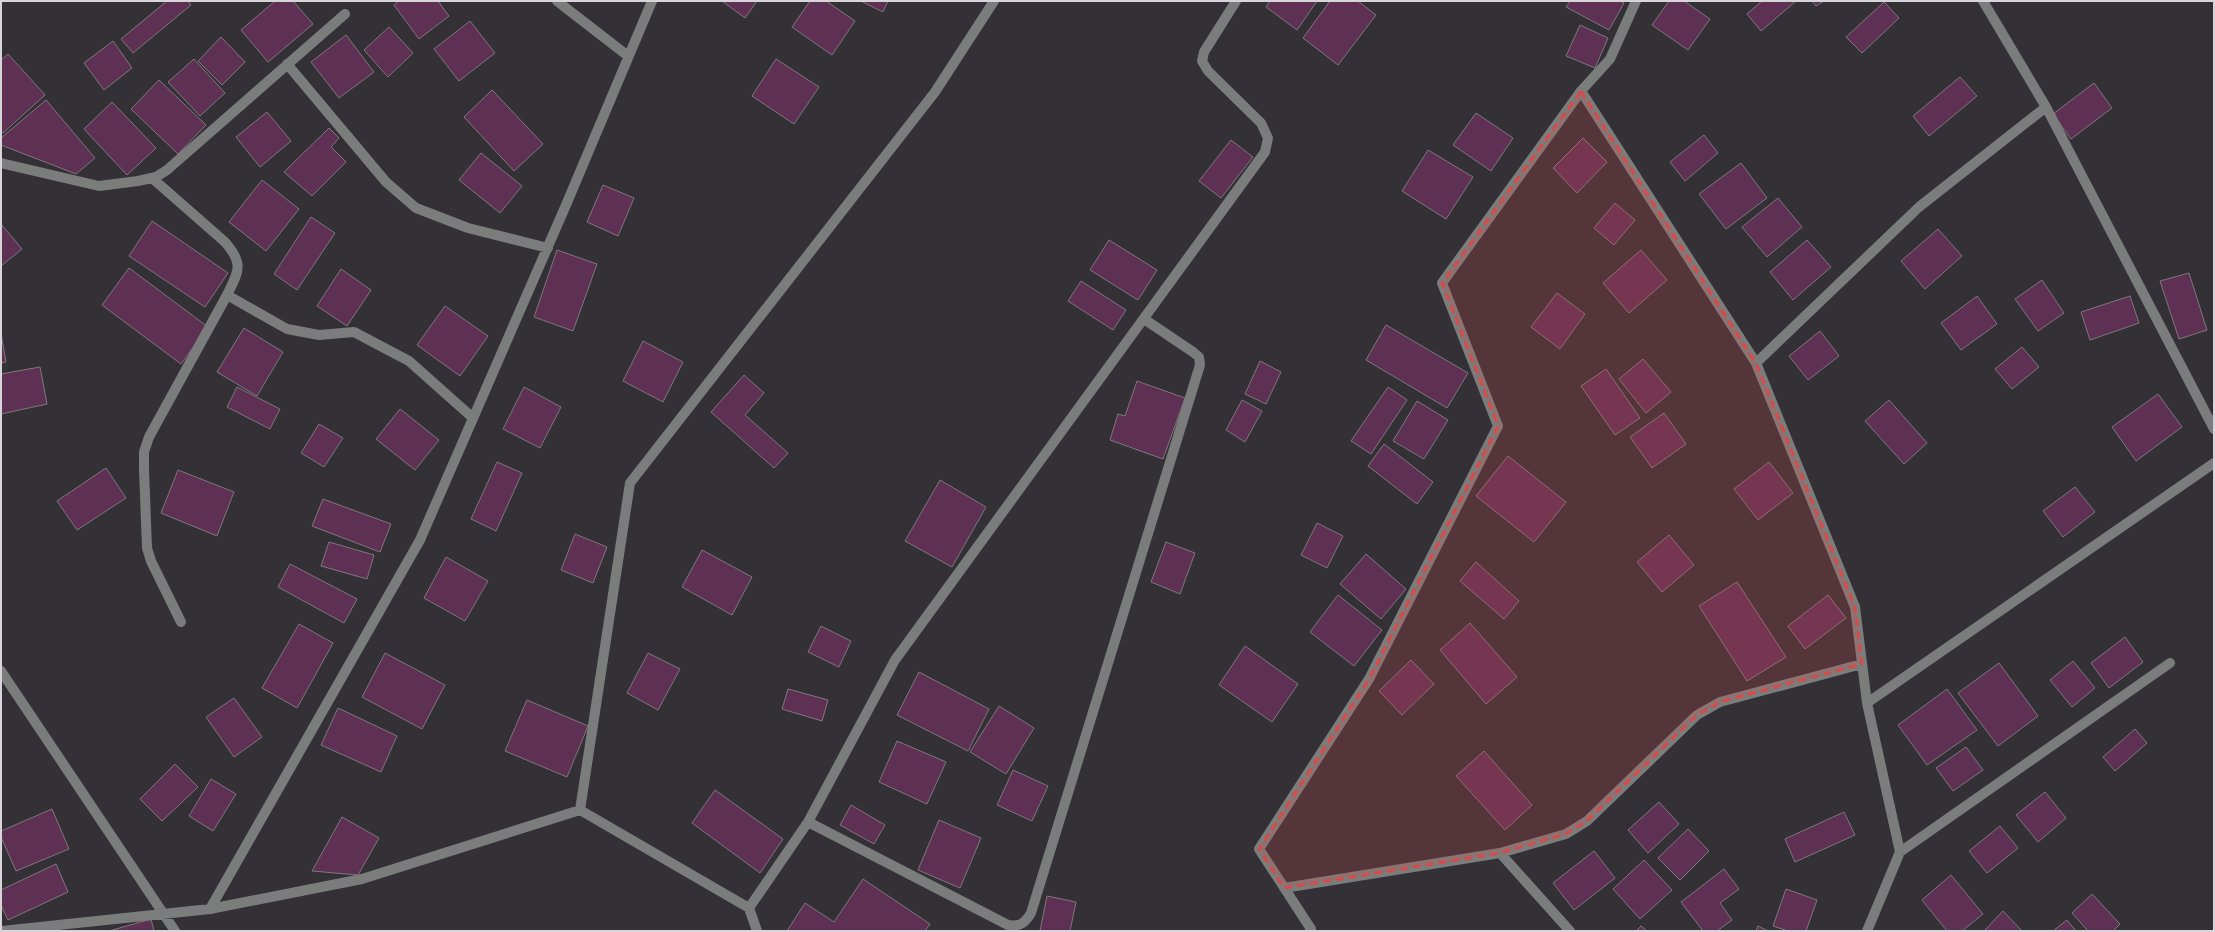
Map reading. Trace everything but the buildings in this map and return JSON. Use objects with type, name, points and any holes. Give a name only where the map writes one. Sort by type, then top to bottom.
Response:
[{"type":"street","points":[[557,1],[628,56]]},
{"type":"street","points":[[210,909],[420,540],[548,248],[652,1]]},
{"type":"street","points":[[580,810],[630,483],[935,92],[994,1]]},
{"type":"street","points":[[749,908],[808,822],[895,660],[1265,152],[1268,138],[1261,123],[1208,71],[1202,61],[1204,52],[1236,1]]},
{"type":"street","points":[[1310,931],[1312,929],[1259,849],[1370,679],[1498,426],[1442,283],[1581,91],[1610,59],[1636,1]]},
{"type":"street","points":[[1983,1],[2046,107],[2214,429]]},
{"type":"street","points":[[1,163],[104,186],[152,178],[167,170],[345,14]]},
{"type":"street","points":[[287,64],[386,182],[416,208],[468,228],[548,248]]},
{"type":"street","points":[[1581,91],[1756,363],[1855,607],[1867,703],[1900,852]]},
{"type":"street","points":[[1756,363],[1920,207],[2046,107]]},
{"type":"street","points":[[152,178],[226,242],[235,253],[239,265],[237,276],[149,437],[144,452],[147,548],[150,561],[181,622]]},
{"type":"street","points":[[227,295],[287,329],[319,335],[354,332],[409,361],[473,418]]},
{"type":"street","points":[[808,822],[1008,925],[1017,927],[1025,922],[1031,913],[1200,365],[1199,357],[1144,318]]},
{"type":"street","points":[[1867,703],[2214,463]]},
{"type":"street","points":[[1867,931],[1900,852],[2170,663]]},
{"type":"street","points":[[1284,888],[1500,853],[1559,836],[1587,821],[1697,715],[1720,702],[1862,664]]},
{"type":"street","points":[[1,671],[163,914],[176,931]]},
{"type":"street","points":[[2,931],[210,909],[362,879],[580,810],[749,908],[757,931]]},
{"type":"street","points":[[1500,853],[1570,931]]},
{"type":"highlighted area","points":[[1581,91],[1756,363],[1855,607],[1862,664],[1720,702],[1697,715],[1587,821],[1566,834],[1500,853],[1284,888],[1259,849],[1369,679],[1498,426],[1442,283]]}]
